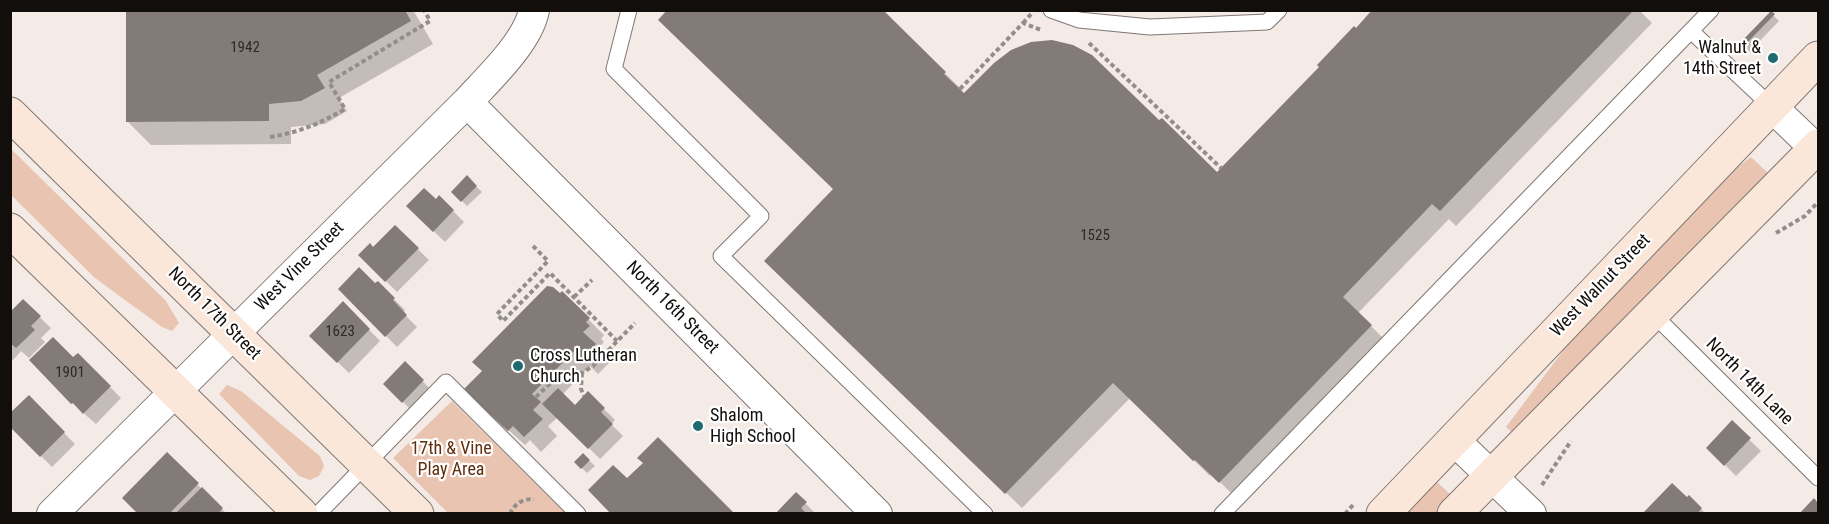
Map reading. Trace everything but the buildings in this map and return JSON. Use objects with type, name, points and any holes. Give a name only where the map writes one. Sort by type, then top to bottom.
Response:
[{"type":"main road","name":"West Walnut Street","points":[[1383,513],[1818,58]]},
{"type":"main road","name":"North 17th Street","points":[[10,114],[417,513]]},
{"type":"main road","points":[[1454,513],[1818,149]]},
{"type":"main road","points":[[10,230],[302,513]]},
{"type":"street","name":"West Vine Street","points":[[52,513],[467,102],[512,53],[533,19],[534,10]]},
{"type":"street","name":"North 16th Street","points":[[467,102],[877,513]]},
{"type":"street","points":[[1772,107],[1818,149]]},
{"type":"street","points":[[1454,439],[1531,513]]},
{"type":"lane","points":[[629,10],[614,69],[761,216],[722,256],[985,513]]},
{"type":"lane","points":[[1051,10],[1079,20],[1150,27],[1267,22],[1279,10]]},
{"type":"lane","points":[[1222,513],[1711,10]]},
{"type":"lane","points":[[1691,31],[1772,107]]},
{"type":"lane","name":"North 14th Lane","points":[[1652,313],[1818,478]]},
{"type":"lane","points":[[318,513],[446,382],[578,513]]},
{"type":"path","points":[[270,137],[316,126],[345,109],[329,82],[430,21],[424,10]]},
{"type":"path","points":[[960,89],[1034,10]]},
{"type":"path","points":[[1023,23],[1049,32]]},
{"type":"path","points":[[1086,40],[1221,168]]},
{"type":"path","points":[[533,246],[548,261],[497,314],[503,321],[550,273],[617,341]]},
{"type":"path","points":[[574,297],[592,280]]},
{"type":"path","points":[[536,397],[558,376],[582,373],[593,366],[635,323]]},
{"type":"path","points":[[582,373],[581,390],[584,396]]},
{"type":"path","points":[[510,513],[514,506],[524,500],[541,500]]},
{"type":"green space","points":[[10,148],[166,301],[179,323],[172,331],[162,327],[95,278],[11,195]]},
{"type":"green space","points":[[1751,157],[1770,175],[1517,437],[1506,427],[1577,332],[1738,167]]},
{"type":"green space","points":[[227,385],[241,391],[320,456],[324,466],[319,476],[310,480],[299,476],[219,394]]},
{"type":"green space","name":"17th & Vine Play Area","points":[[452,401],[565,513],[448,513],[393,458]]},
{"type":"green space","points":[[1436,481],[1456,500],[1443,513],[1400,514]]},
{"type":"place","name":"Walnut & 14th Street","points":[[1773,58]]},
{"type":"place","name":"Cross Lutheran Church","points":[[518,366]]},
{"type":"place","name":"Shalom High School","points":[[698,426]]}]
